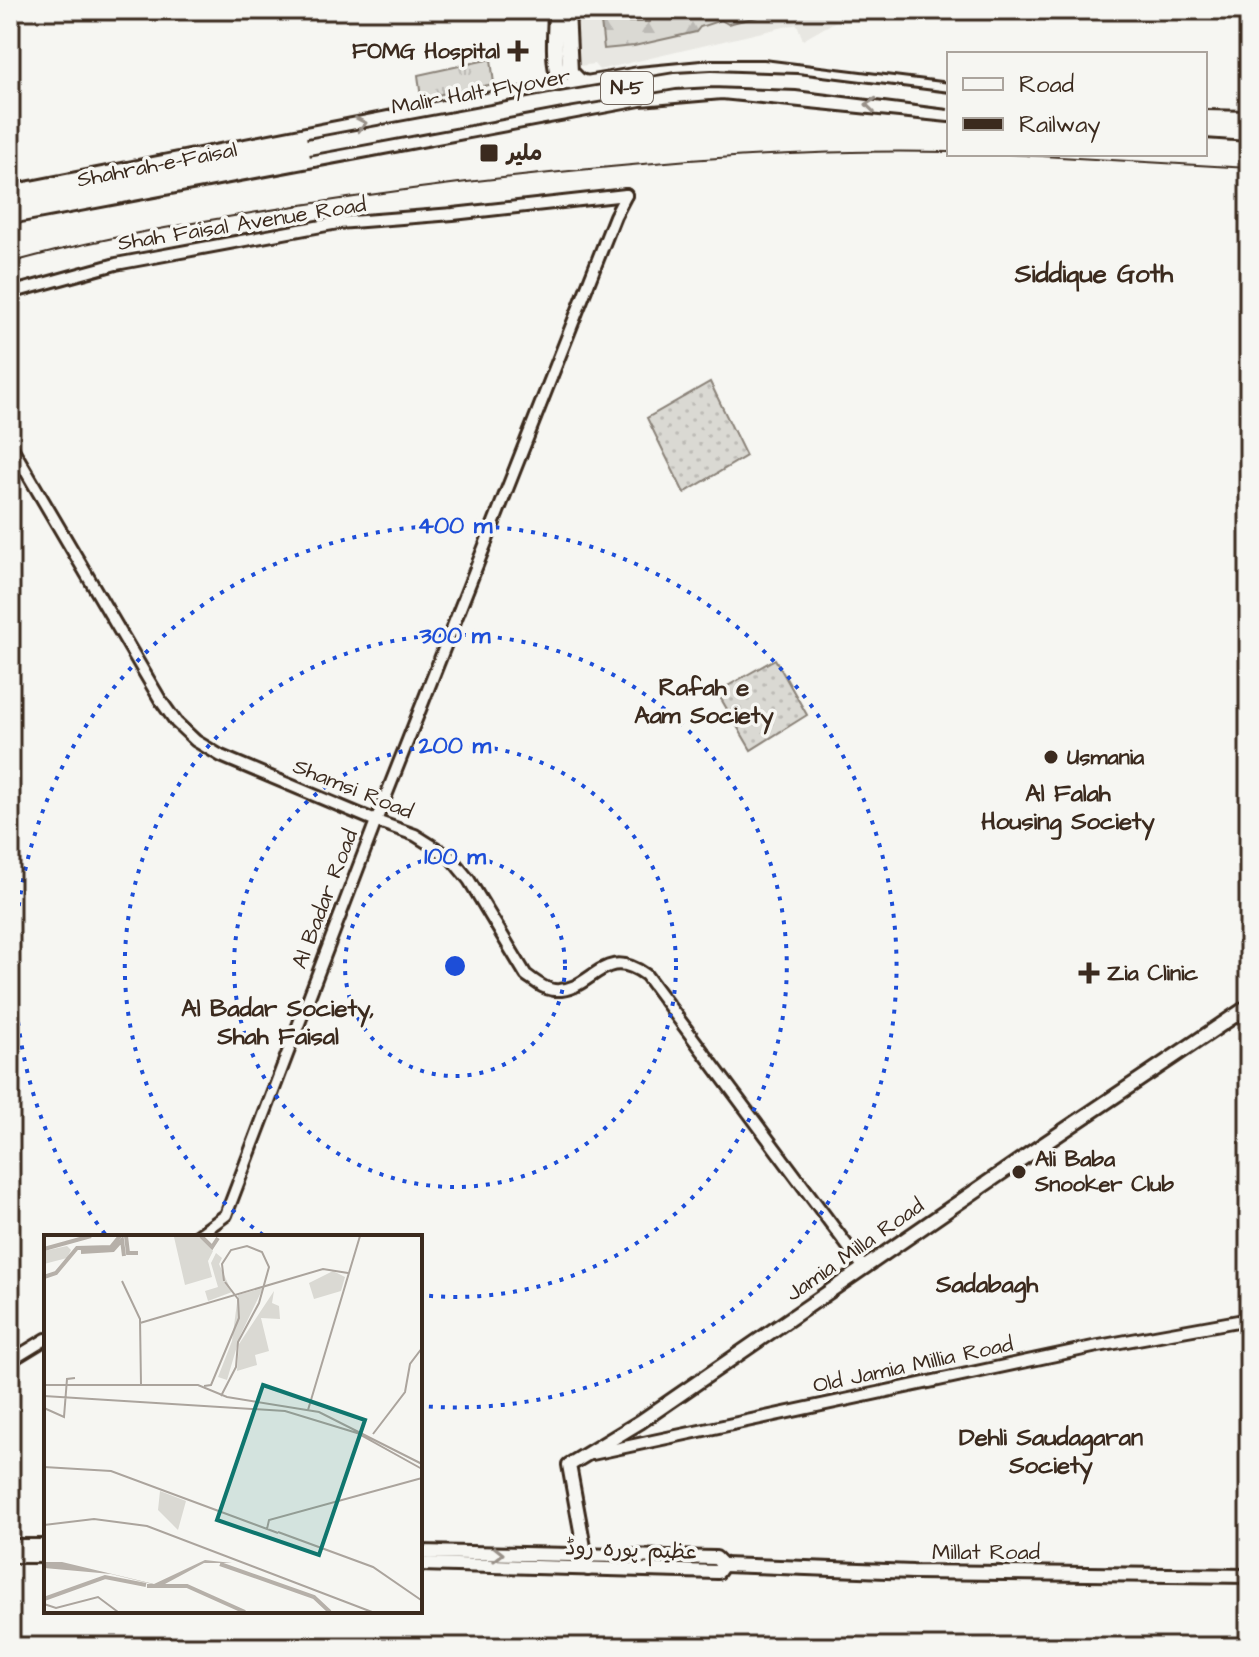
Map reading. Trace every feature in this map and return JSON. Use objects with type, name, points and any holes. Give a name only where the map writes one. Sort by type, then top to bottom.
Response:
[{"type":"highway","points":[[556,10],[557,72],[563,87],[592,107]]},
{"type":"highway","points":[[567,10],[570,72],[587,84]]},
{"type":"highway","points":[[753,93],[765,83],[764,74],[759,68]]},
{"type":"highway","points":[[10,193],[563,87],[685,70],[759,68],[947,91]]},
{"type":"highway","name":"Malir Halt Flyover","points":[[310,152],[625,88],[699,80],[797,82],[947,101]]},
{"type":"highway","name":"Malir Halt Flyover","points":[[310,152],[700,91],[753,93],[947,114]]},
{"type":"highway","points":[[514,97],[520,110],[517,121]]},
{"type":"highway","points":[[1207,118],[1249,119]]},
{"type":"highway","points":[[1207,130],[1249,133]]},
{"type":"highway","name":"Shahrah-e-Faisal","points":[[10,205],[310,152]]},
{"type":"highway","name":"Shahrah-e-Faisal","points":[[10,216],[310,152]]},
{"type":"main road","name":"Jamia Milla Road","points":[[586,1455],[640,1422],[1249,1006]]},
{"type":"main road","points":[[586,1455],[569,1465],[587,1562]]},
{"type":"main road","points":[[10,1546],[44,1546]]},
{"type":"main road","name":"عظیم پورہ روڈ","points":[[422,1552],[718,1572],[723,1565]]},
{"type":"main road","points":[[10,1556],[44,1556]]},
{"type":"main road","name":"عظیم پورہ روڈ","points":[[422,1564],[587,1562]]},
{"type":"main road","name":"Millat Road","points":[[723,1565],[913,1572],[1249,1576]]},
{"type":"street","name":"Shah Faisal Avenue Road","points":[[10,293],[116,264],[338,223],[626,195]]},
{"type":"street","name":"Al Badar Road","points":[[199,1235],[226,1215],[376,821],[610,228],[626,195]]},
{"type":"street","name":"Shamsi Road","points":[[10,444],[176,722],[196,741],[221,756],[415,835],[450,857],[469,880],[526,975],[541,986],[556,990],[617,963],[633,965],[646,975],[864,1268]]},
{"type":"street","name":"Old Jamia Millia Road","points":[[586,1455],[1093,1347],[1249,1319]]},
{"type":"street","points":[[10,1361],[44,1340]]},
{"type":"shaded area","points":[[573,10],[855,10],[803,40],[797,24],[599,70],[594,64],[579,66],[572,26]]},
{"type":"green space","points":[[650,10],[755,10],[757,17],[728,24],[721,20],[700,27],[696,32],[634,46],[604,49],[601,22],[650,22]]},
{"type":"green space","points":[[491,59],[494,84],[421,98],[418,75]]},
{"type":"green space","points":[[710,382],[746,456],[684,493],[647,418]]},
{"type":"green space","points":[[775,659],[807,715],[751,750],[717,692]]},
{"type":"railway","points":[[10,263],[142,232],[344,198],[467,182],[768,155],[947,152]]},
{"type":"railway","points":[[1042,156],[1249,168]]},
{"type":"place","name":"FOMG Hospital","points":[[518,51]]},
{"type":"place","name":"ملیر","points":[[489,153]]},
{"type":"place","name":"Usmania","points":[[1051,757]]},
{"type":"place","name":"Zia Clinic","points":[[1089,973]]},
{"type":"place","name":"Ali Baba Snooker Club","points":[[1019,1172]]},
{"type":"district","name":"Siddique Goth","points":[[1094,274]]},
{"type":"district","name":"Rafah e Aam Society","points":[[704,702]]},
{"type":"district","name":"Al Falah Housing Society","points":[[1068,808]]},
{"type":"district","name":"Al Badar Society, Shah Faisal","points":[[278,1023]]},
{"type":"district","name":"Sadabagh","points":[[987,1285]]},
{"type":"district","name":"Dehli Saudagaran Society","points":[[1051,1452]]}]
